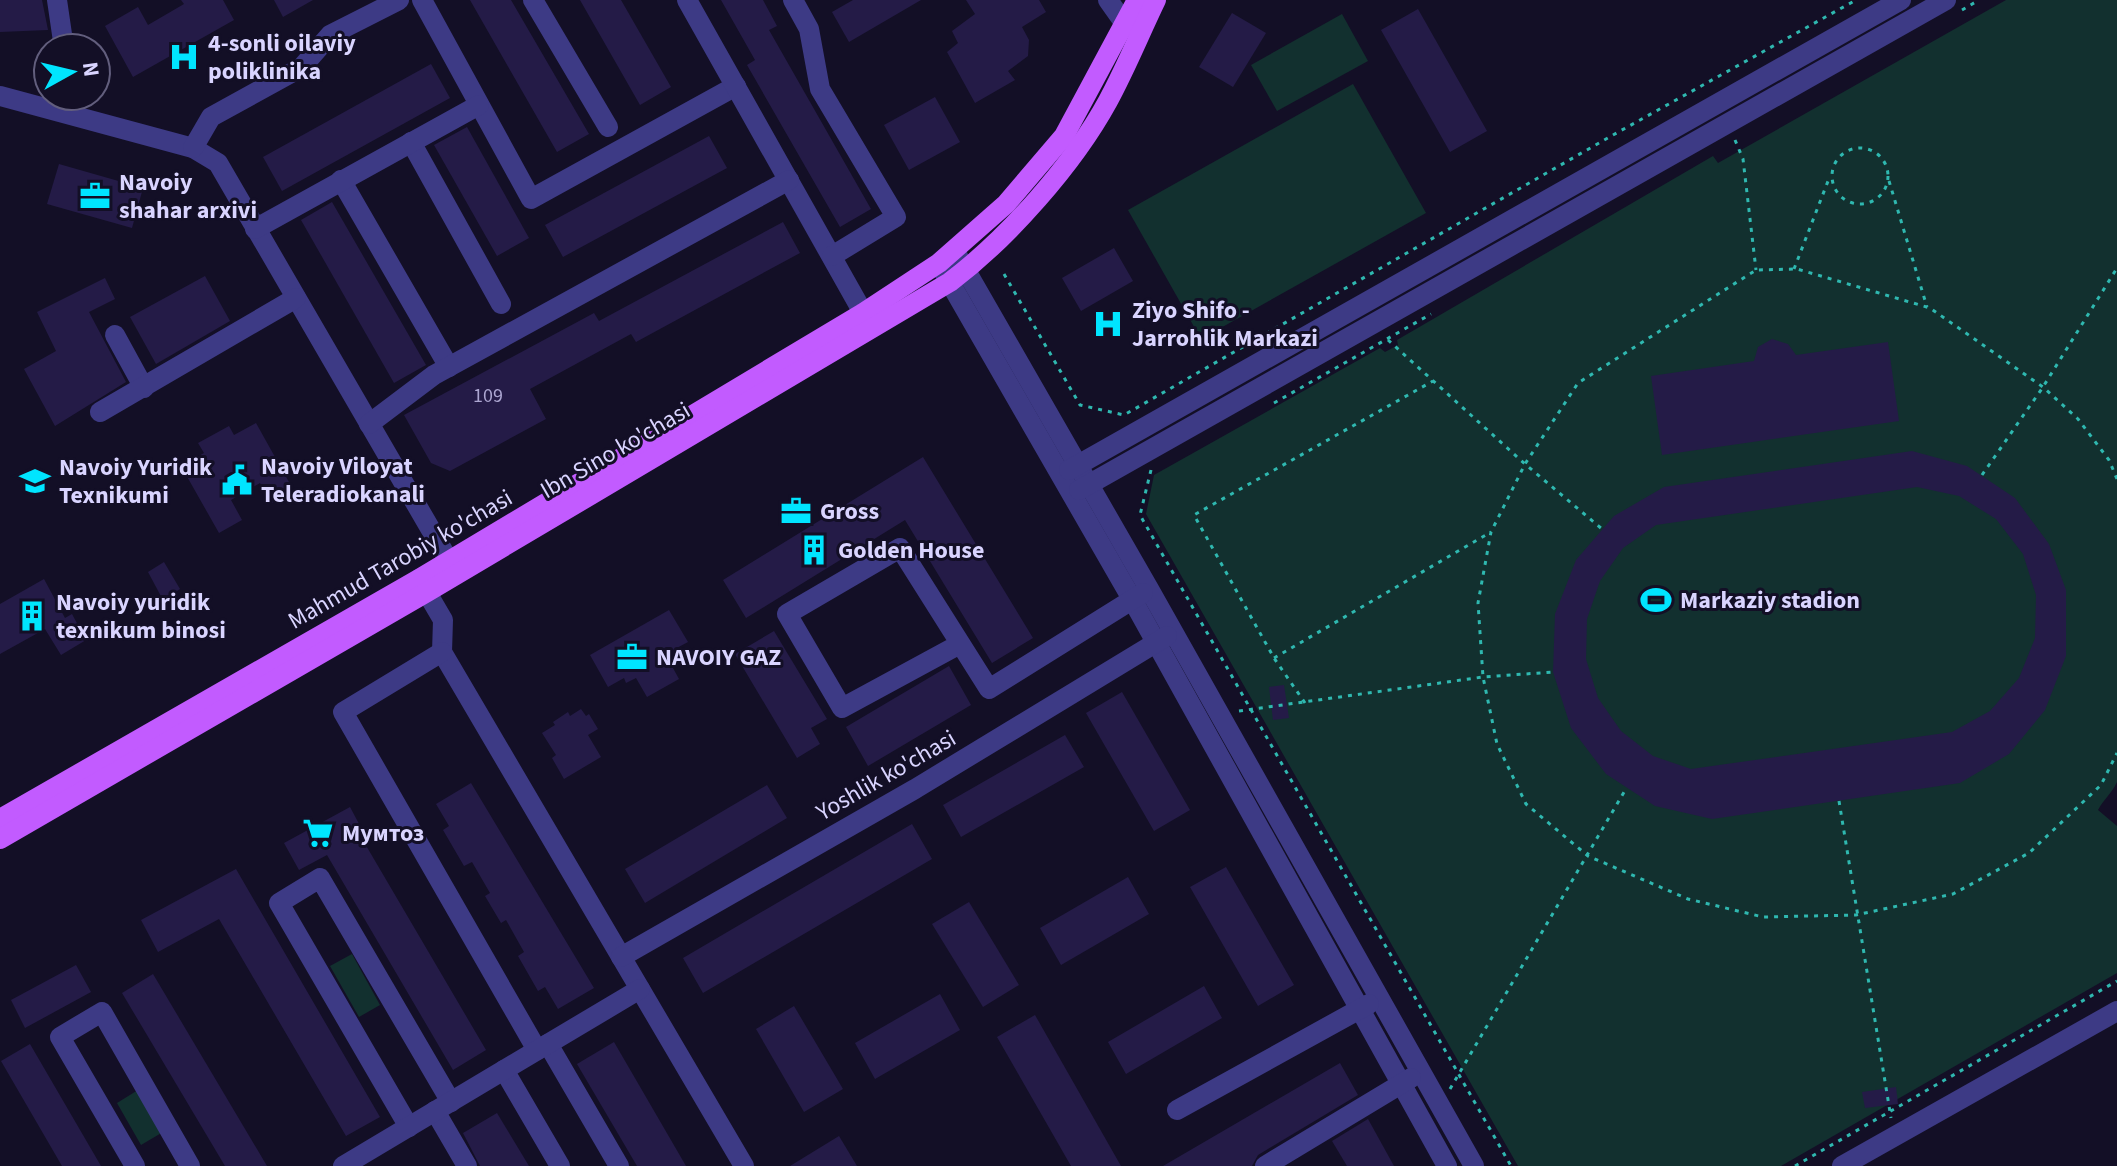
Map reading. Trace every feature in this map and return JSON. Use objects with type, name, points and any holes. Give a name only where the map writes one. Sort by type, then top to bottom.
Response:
[{"type":"main road","name":"Mahmud Tarobiy ko'chasi","points":[[0,819],[423,586],[868,321],[952,266],[1064,136],[1133,28],[1137,0]]},
{"type":"main road","points":[[1133,28],[1156,0]]},
{"type":"main road","points":[[0,839],[423,586]]},
{"type":"street","points":[[57,0],[62,32]]},
{"type":"street","points":[[193,148],[211,117],[302,67],[330,35],[399,0]]},
{"type":"street","points":[[422,0],[531,199],[736,86]]},
{"type":"street","points":[[533,0],[608,127]]},
{"type":"street","points":[[687,0],[868,321]]},
{"type":"street","points":[[1108,0],[1133,28]]},
{"type":"street","points":[[1070,470],[1901,0]]},
{"type":"street","points":[[795,1],[809,29],[820,89],[896,217],[832,256]]},
{"type":"street","points":[[1081,489],[1374,322],[1732,130],[1949,8]]},
{"type":"street","points":[[0,96],[193,148],[218,163],[452,567]]},
{"type":"street","points":[[1717,104],[1732,130]]},
{"type":"street","points":[[255,229],[479,105]]},
{"type":"street","points":[[73,112],[74,117]]},
{"type":"street","points":[[411,142],[501,304]]},
{"type":"street","points":[[341,180],[449,367]]},
{"type":"street","points":[[369,424],[449,367],[789,180]]},
{"type":"street","points":[[952,266],[1165,637],[1358,1010],[1447,1166]]},
{"type":"street","points":[[100,412],[296,298]]},
{"type":"street","points":[[1364,304],[1374,322]]},
{"type":"street","points":[[115,335],[144,388]]},
{"type":"street","points":[[960,644],[842,708],[787,614],[900,548],[989,689],[1141,594]]},
{"type":"street","points":[[423,586],[443,620],[442,652],[744,1166]]},
{"type":"street","points":[[1165,637],[1220,714],[1474,1166]]},
{"type":"street","name":"Yoshlik ko'chasi","points":[[621,957],[915,789],[1165,637]]},
{"type":"street","points":[[442,652],[343,712],[543,1047],[619,1166]]},
{"type":"street","points":[[409,1127],[279,903],[320,878],[443,1106],[467,1166]]},
{"type":"street","points":[[343,1166],[640,989]]},
{"type":"street","points":[[1177,1110],[1379,999]]},
{"type":"street","points":[[1842,1166],[2117,1011]]},
{"type":"street","points":[[135,1166],[60,1037],[102,1012],[190,1166]]},
{"type":"street","points":[[504,1070],[560,1166]]},
{"type":"street","points":[[1265,1166],[1421,1073]]},
{"type":"path","points":[[1004,274],[1080,405],[1124,415],[1613,135],[1856,0]]},
{"type":"path","points":[[1949,8],[1979,0]]},
{"type":"path","points":[[1732,130],[1743,159],[1756,270]]},
{"type":"path","points":[[1794,269],[1833,166],[1845,152],[1862,147],[1871,150],[1885,162],[1927,307]]},
{"type":"path","points":[[1833,166],[1833,185],[1845,200],[1853,204],[1872,202],[1886,189],[1888,180]]},
{"type":"path","points":[[1982,475],[2043,387],[2117,268]]},
{"type":"path","points":[[2117,479],[2109,460],[2078,419],[2043,387],[1927,307],[1794,269],[1756,270],[1578,383],[1525,464],[1491,532],[1478,603],[1483,677],[1497,744],[1526,804],[1588,856],[1688,899],[1763,917],[1856,915],[1953,894],[2029,853],[2101,785],[2117,753]]},
{"type":"path","points":[[1262,409],[1439,309]]},
{"type":"path","points":[[1388,340],[1602,529]]},
{"type":"path","points":[[1305,703],[1274,658],[1194,515],[1433,381]]},
{"type":"path","points":[[1150,470],[1140,515],[1511,1166]]},
{"type":"path","points":[[1274,658],[1491,532]]},
{"type":"path","points":[[1220,714],[1483,677],[1553,672]]},
{"type":"path","points":[[1440,1106],[1627,787]]},
{"type":"path","points":[[1839,801],[1894,1137]]},
{"type":"path","points":[[1795,1166],[2117,981]]},
{"type":"green space","name":"Markaziy stadion","points":[[2006,0],[2117,0],[2117,782],[2098,810],[2117,826],[2117,973],[1781,1166],[1518,1166],[1146,514],[1154,475],[1380,348],[1385,352],[1398,345],[1397,340],[1713,156],[1718,163]]},
{"type":"green space","points":[[1342,14],[1368,61],[1277,111],[1251,65]]},
{"type":"green space","points":[[1353,84],[1426,213],[1201,339],[1128,210]]},
{"type":"green space","points":[[352,954],[380,1005],[359,1017],[330,966]]},
{"type":"green space","points":[[138,1090],[163,1132],[141,1145],[117,1103]]},
{"type":"building","points":[[0,0],[42,0],[48,30],[0,32]]},
{"type":"building","points":[[181,0],[223,0],[234,20],[133,77],[112,39],[112,32],[108,32],[105,26],[138,7],[148,25],[184,4]]},
{"type":"building","points":[[274,0],[313,0],[283,17]]},
{"type":"building","points":[[470,0],[511,0],[589,134],[557,152]]},
{"type":"building","points":[[580,0],[621,0],[671,87],[640,105]]},
{"type":"building","points":[[721,0],[763,0],[777,26],[769,30],[871,209],[840,227],[747,65],[755,60]]},
{"type":"building","points":[[853,0],[921,0],[849,42],[832,12]]},
{"type":"building","points":[[966,0],[1039,0],[1046,12],[1022,27],[1029,40],[1028,56],[1008,71],[1015,80],[975,103],[947,52],[958,43],[952,31],[975,14]]},
{"type":"building","points":[[1418,9],[1487,131],[1450,152],[1381,30]]},
{"type":"building","points":[[1232,13],[1266,33],[1233,87],[1199,67]]},
{"type":"building","points":[[431,64],[450,98],[282,191],[263,157]]},
{"type":"building","points":[[935,97],[960,142],[909,170],[884,125]]},
{"type":"building","points":[[467,127],[529,238],[497,256],[434,145]]},
{"type":"building","points":[[709,136],[727,168],[563,257],[545,225]]},
{"type":"building","name":"Navoiy shahar arxivi","points":[[59,164],[143,188],[132,228],[47,204]]},
{"type":"building","points":[[332,202],[426,365],[394,383],[301,220]]},
{"type":"building","points":[[783,222],[800,253],[636,342],[631,334],[530,389],[546,419],[450,471],[431,463],[404,415],[594,313],[599,321]]},
{"type":"building","points":[[1114,248],[1133,281],[1081,311],[1062,278]]},
{"type":"building","points":[[205,276],[230,321],[156,364],[130,317]]},
{"type":"building","points":[[105,278],[115,299],[89,312],[126,382],[55,426],[24,369],[56,351],[37,312]]},
{"type":"building","points":[[1772,339],[1788,344],[1796,355],[1888,342],[1899,421],[1662,455],[1651,376],[1754,361],[1758,347]]},
{"type":"building","points":[[256,423],[294,491],[272,503],[260,483],[231,500],[242,520],[219,533],[181,466],[204,453],[198,443],[229,426],[234,435]]},
{"type":"building","points":[[1912,451],[1967,466],[2015,498],[2049,544],[2066,590],[2066,656],[2045,710],[2009,754],[1960,783],[1712,819],[1655,806],[1606,774],[1571,728],[1553,672],[1555,614],[1576,560],[1614,516],[1664,487]],"holes":[[[1917,487],[1959,496],[1996,519],[2023,554],[2036,595],[2035,638],[2019,678],[1990,711],[1952,732],[1691,769],[1653,756],[1621,731],[1598,698],[1586,659],[1587,619],[1600,581],[1623,548],[1656,525]]]},
{"type":"building","name":"Golden House","points":[[923,457],[1033,638],[992,663],[905,520],[746,618],[723,580]]},
{"type":"building","points":[[164,562],[180,589],[163,600],[148,572]]},
{"type":"building","name":"Navoiy yuridik texnikum binosi","points":[[44,579],[65,618],[72,614],[86,640],[61,655],[45,629],[0,654],[0,604]]},
{"type":"building","points":[[669,610],[688,642],[673,650],[676,655],[668,659],[679,679],[647,697],[636,678],[626,683],[624,678],[608,687],[590,655]]},
{"type":"building","points":[[774,631],[827,719],[811,728],[820,744],[797,758],[735,654]]},
{"type":"building","points":[[949,666],[971,705],[868,766],[846,727]]},
{"type":"building","points":[[1284,685],[1289,718],[1273,720],[1269,687]]},
{"type":"building","points":[[1122,692],[1190,810],[1154,831],[1086,713]]},
{"type":"building","points":[[581,709],[586,716],[589,714],[598,729],[588,735],[601,757],[564,779],[552,758],[556,755],[542,733],[568,712],[570,716]]},
{"type":"building","points":[[1065,735],[1084,767],[961,837],[943,805]]},
{"type":"building","points":[[471,783],[594,988],[558,1009],[545,987],[538,991],[518,956],[524,952],[506,920],[501,923],[485,896],[490,893],[472,862],[464,866],[443,830],[449,826],[436,804]]},
{"type":"building","points":[[767,785],[787,818],[645,903],[625,869]]},
{"type":"building","points":[[350,807],[365,835],[361,837],[486,1050],[453,1070],[327,855],[299,870],[284,843]]},
{"type":"building","points":[[912,824],[932,859],[703,993],[683,958]]},
{"type":"building","points":[[1226,867],[1294,985],[1258,1006],[1190,887]]},
{"type":"building","points":[[236,869],[380,1117],[346,1136],[219,919],[158,952],[141,920]]},
{"type":"building","points":[[1128,877],[1149,914],[1061,965],[1040,928]]},
{"type":"building","points":[[969,902],[1019,985],[983,1007],[932,924]]},
{"type":"building","points":[[76,965],[91,992],[25,1028],[11,1000]]},
{"type":"building","points":[[153,974],[267,1166],[225,1166],[122,993]]},
{"type":"building","points":[[1204,986],[1222,1018],[1126,1074],[1108,1042]]},
{"type":"building","points":[[940,994],[960,1030],[875,1079],[855,1043]]},
{"type":"building","points":[[794,1006],[843,1089],[804,1112],[756,1029]]},
{"type":"building","points":[[1035,1015],[1121,1166],[1071,1166],[997,1037]]},
{"type":"building","points":[[614,1042],[686,1166],[637,1166],[577,1064]]},
{"type":"building","points":[[30,1044],[101,1166],[62,1166],[1,1061]]},
{"type":"building","points":[[1340,1063],[1358,1095],[1258,1155],[1252,1166],[1163,1166]]},
{"type":"building","points":[[1896,1087],[1898,1104],[1865,1108],[1862,1092]]},
{"type":"building","points":[[497,1113],[529,1166],[480,1166],[463,1133]]},
{"type":"building","points":[[1368,1119],[1394,1166],[1347,1166],[1332,1141]]},
{"type":"building","points":[[839,1136],[857,1166],[790,1166]]},
{"type":"place","name":"4-sonli oilaviy poliklinika","points":[[184,57]]},
{"type":"place","name":"Navoiy shahar arxivi","points":[[95,196]]},
{"type":"place","name":"Ziyo Shifo - Jarrohlik Markazi","points":[[1108,324]]},
{"type":"place","name":"Navoiy Viloyat Teleradiokanali","points":[[237,480]]},
{"type":"place","name":"Navoiy Yuridik Texnikumi","points":[[35,481]]},
{"type":"place","name":"Gross","points":[[796,511]]},
{"type":"place","name":"Golden House","points":[[814,550]]},
{"type":"place","name":"Markaziy stadion","points":[[1656,600]]},
{"type":"place","name":"Navoiy yuridik texnikum binosi","points":[[32,616]]},
{"type":"place","name":"NAVOIY GAZ","points":[[632,657]]},
{"type":"place","name":"Мумтоз","points":[[318,833]]}]
